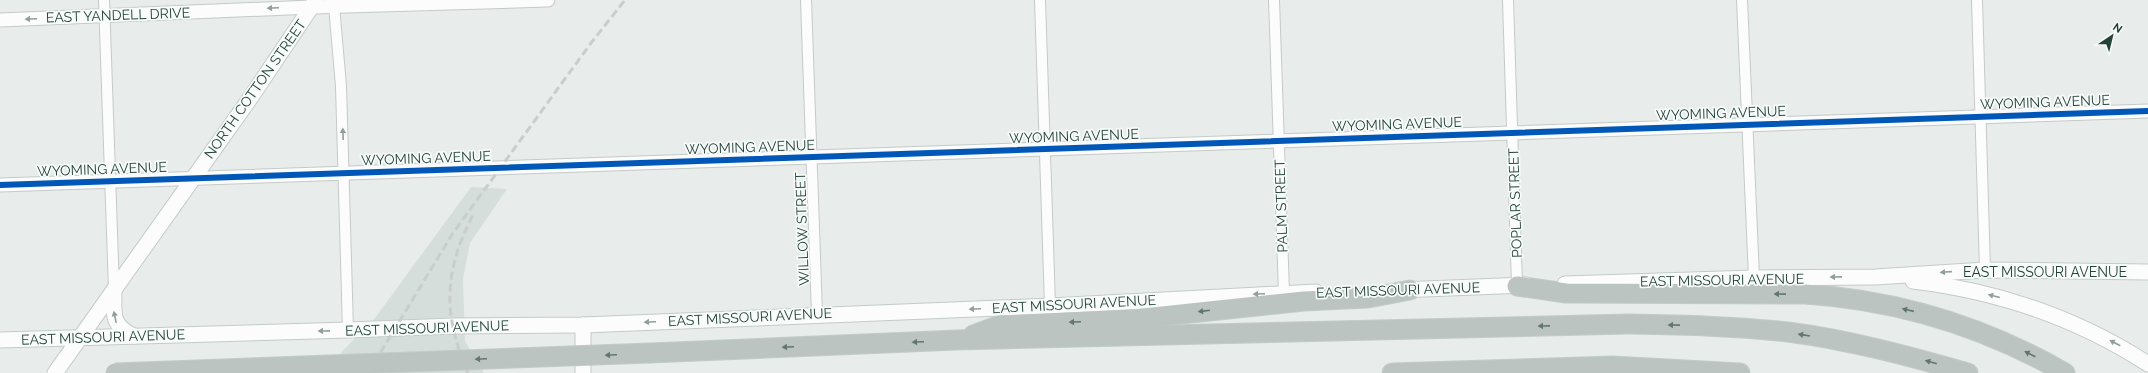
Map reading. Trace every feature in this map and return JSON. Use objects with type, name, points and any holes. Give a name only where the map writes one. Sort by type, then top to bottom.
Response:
[{"type":"highway","points":[[1517,286],[1566,293],[1805,294],[1839,297],[1912,311],[1973,330],[2016,348],[2064,373]]},
{"type":"highway","points":[[957,340],[1000,325],[1134,318],[1304,301],[1368,298],[1410,290]]},
{"type":"highway","points":[[115,373],[957,340],[1628,324],[1730,327],[1831,339],[1900,354],[1968,373]]},
{"type":"highway","points":[[1392,373],[1613,366],[1740,373]]},
{"type":"main road","name":"NORTH COTTON STREET","points":[[55,373],[193,178],[314,3]]},
{"type":"main road","name":"EAST MISSOURI AVENUE","points":[[0,340],[452,326],[583,325],[817,314],[1050,306],[1284,293],[1754,278],[1875,277],[1985,270],[2148,272]]},
{"type":"main road","points":[[1875,277],[1953,287],[2002,298],[2076,324],[2126,350],[2148,364]]},
{"type":"main road","points":[[114,290],[114,316],[117,324],[122,330],[134,336]]},
{"type":"main road","points":[[583,325],[584,373]]},
{"type":"street","points":[[104,0],[114,290]]},
{"type":"street","name":"EAST YANDELL DRIVE","points":[[0,20],[105,16],[314,3],[548,0]]},
{"type":"street","name":"WILLOW STREET","points":[[806,0],[817,314]]},
{"type":"street","points":[[1040,0],[1050,306]]},
{"type":"street","name":"PALM STREET","points":[[1274,0],[1284,293]]},
{"type":"street","name":"POPLAR STREET","points":[[1508,0],[1517,286]]},
{"type":"street","points":[[1742,0],[1754,278]]},
{"type":"street","points":[[1977,0],[1985,270]]},
{"type":"street","points":[[334,3],[341,86],[348,330]]},
{"type":"street","name":"WYOMING AVENUE","points":[[0,185],[2148,111]]},
{"type":"shaded area","points":[[471,187],[507,189],[470,243],[463,279],[465,341],[484,373],[321,373],[375,318]]},
{"type":"railway","points":[[368,373],[453,233],[591,43],[625,0]]},
{"type":"railway","points":[[468,373],[454,331],[450,292],[452,273],[457,254],[474,213]]},
{"type":"cycle path","points":[[0,185],[2148,111]]}]
